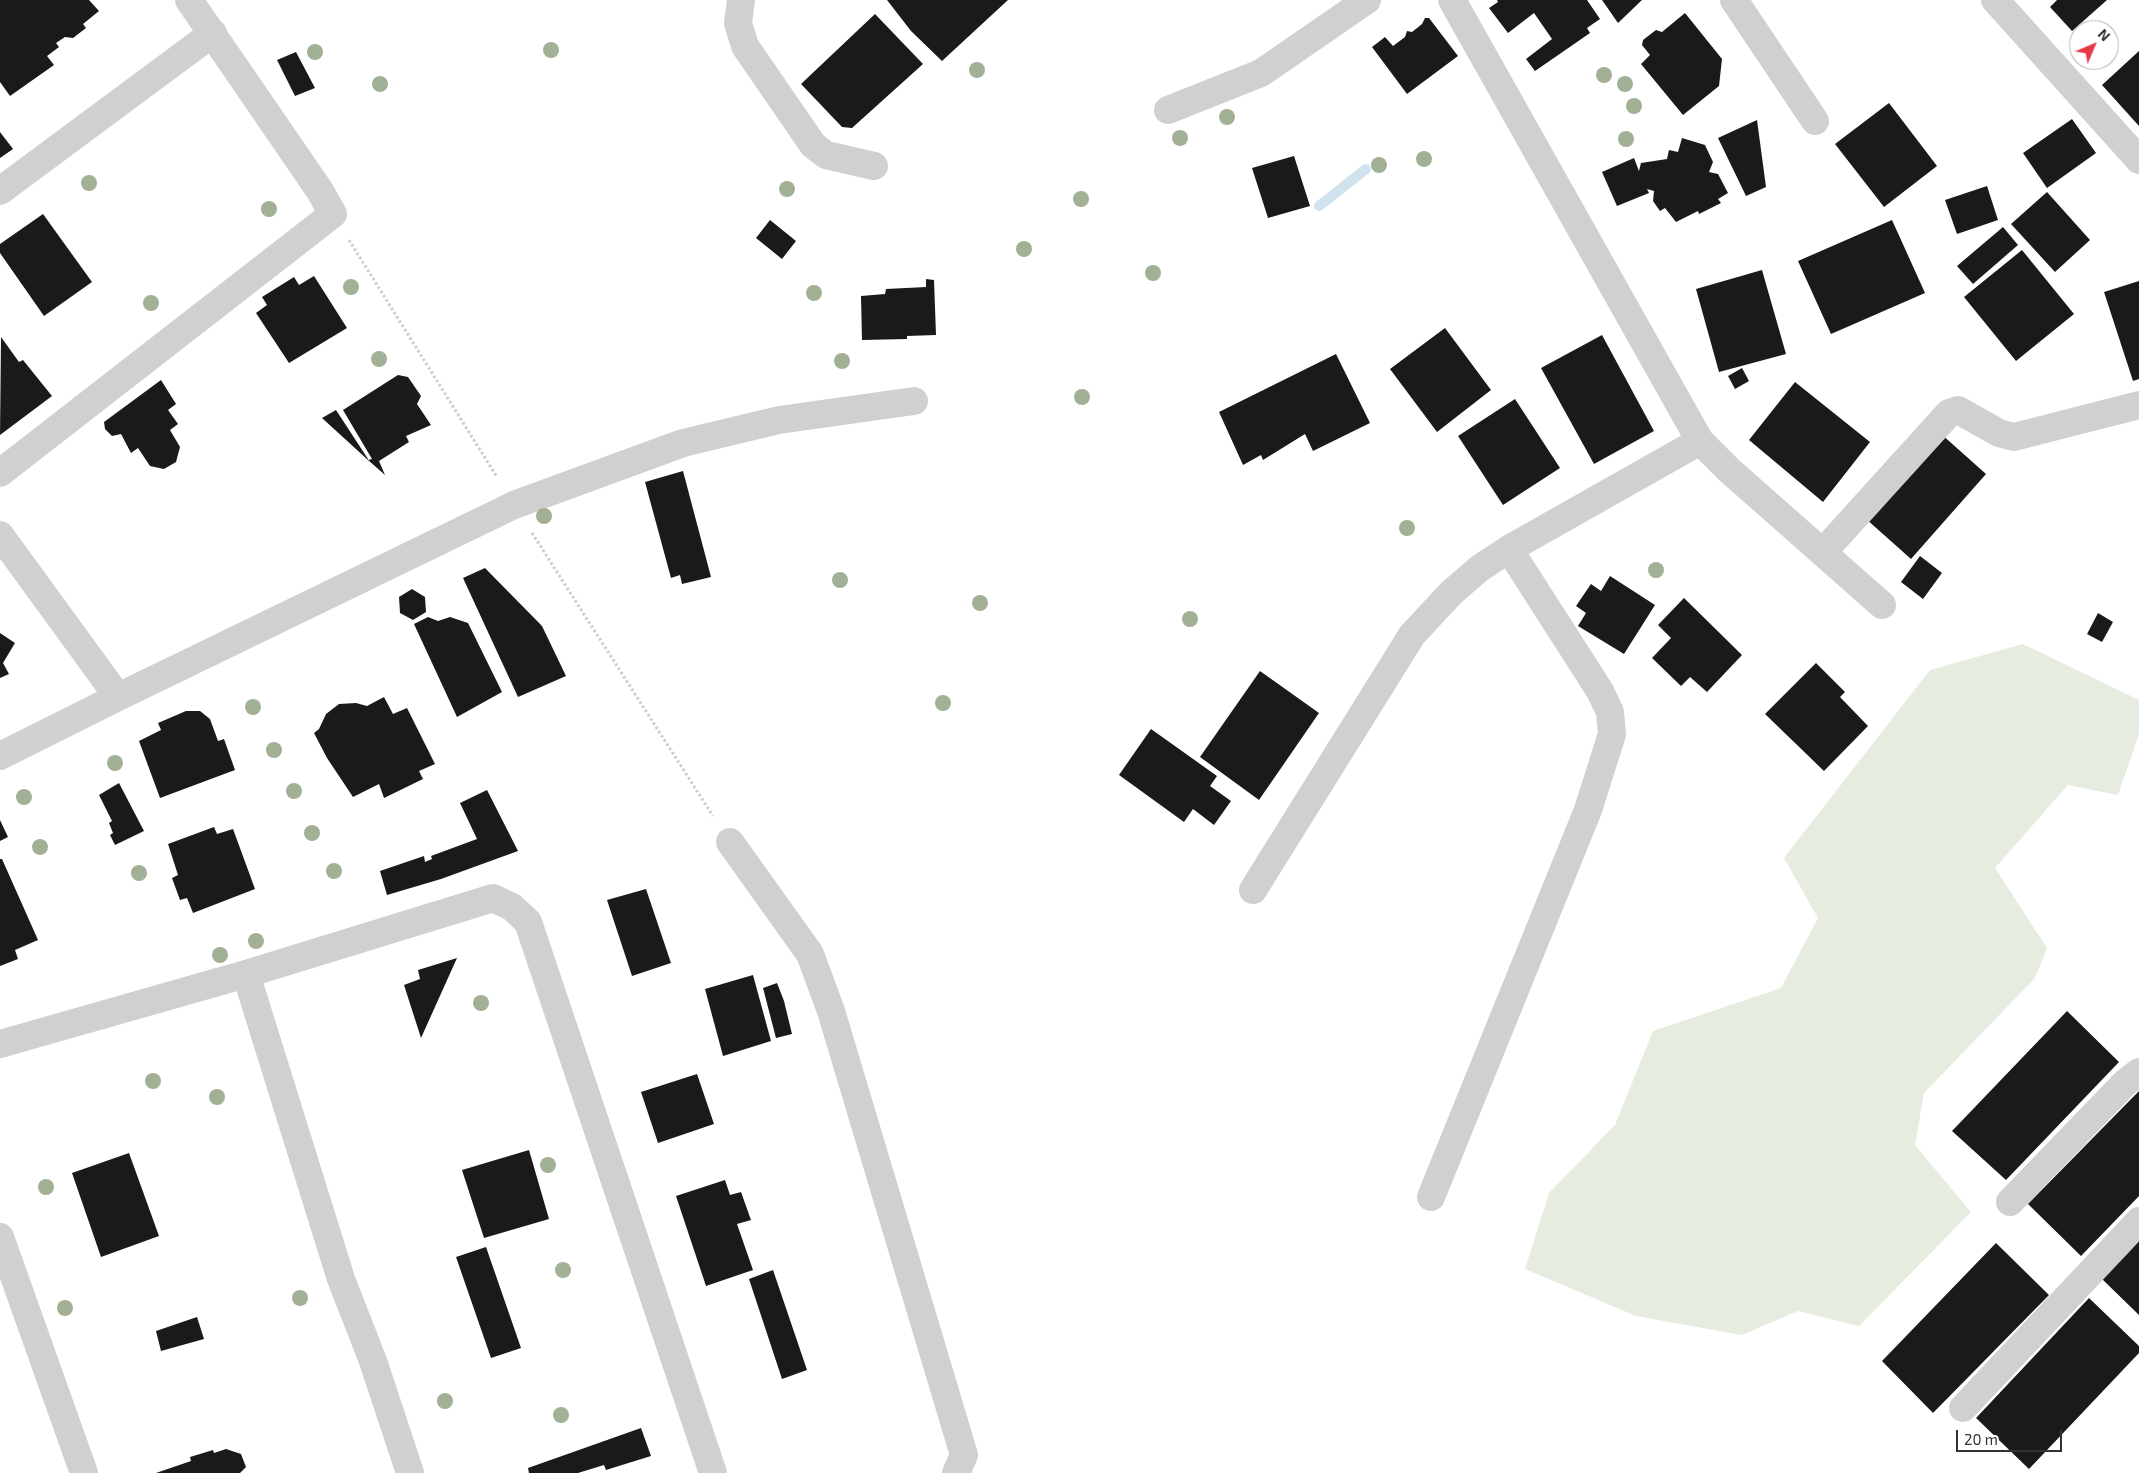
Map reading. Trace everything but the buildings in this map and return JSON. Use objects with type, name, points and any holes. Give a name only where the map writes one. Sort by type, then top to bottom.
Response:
[{"type":"street","points":[[0,474],[333,214],[320,191],[189,0]]},
{"type":"street","points":[[741,0],[738,23],[745,46],[813,145],[826,155],[874,166]]},
{"type":"street","points":[[1168,110],[1260,73],[1367,0]]},
{"type":"street","points":[[1452,0],[1700,441],[1729,470],[1882,605]]},
{"type":"street","points":[[1734,0],[1815,122]]},
{"type":"street","points":[[1996,0],[2139,160]]},
{"type":"street","points":[[0,191],[212,33]]},
{"type":"street","points":[[0,756],[514,505],[683,443],[779,420],[914,401]]},
{"type":"street","points":[[1824,552],[1949,413],[1958,410],[1999,432],[2014,437],[2139,405]]},
{"type":"street","points":[[1253,890],[1412,635],[1451,593],[1480,568],[1700,441]]},
{"type":"street","points":[[0,535],[118,697]]},
{"type":"street","points":[[1431,1197],[1588,810],[1612,734],[1610,712],[1600,691],[1510,550]]},
{"type":"street","points":[[730,842],[810,954],[831,1011],[964,1455],[956,1473]]},
{"type":"street","points":[[0,1044],[246,974],[493,898],[512,906],[528,922],[713,1473]]},
{"type":"street","points":[[246,974],[341,1279],[373,1362],[410,1473]]},
{"type":"street","points":[[2010,1202],[2125,1083],[2139,1072]]},
{"type":"street","points":[[1963,1408],[2139,1221]]},
{"type":"street","points":[[1,1242],[84,1473]]},
{"type":"path","points":[[333,214],[514,505],[730,842]]},
{"type":"shaded area","points":[[2023,644],[2139,700],[2139,734],[2118,795],[2068,785],[1995,868],[2047,948],[2035,978],[1924,1093],[1915,1145],[1971,1212],[1859,1326],[1798,1311],[1742,1335],[1636,1316],[1525,1269],[1549,1193],[1615,1125],[1653,1031],[1781,988],[1818,918],[1784,858],[1930,670]]},
{"type":"waterway","points":[[1319,206],[1366,169]]}]
